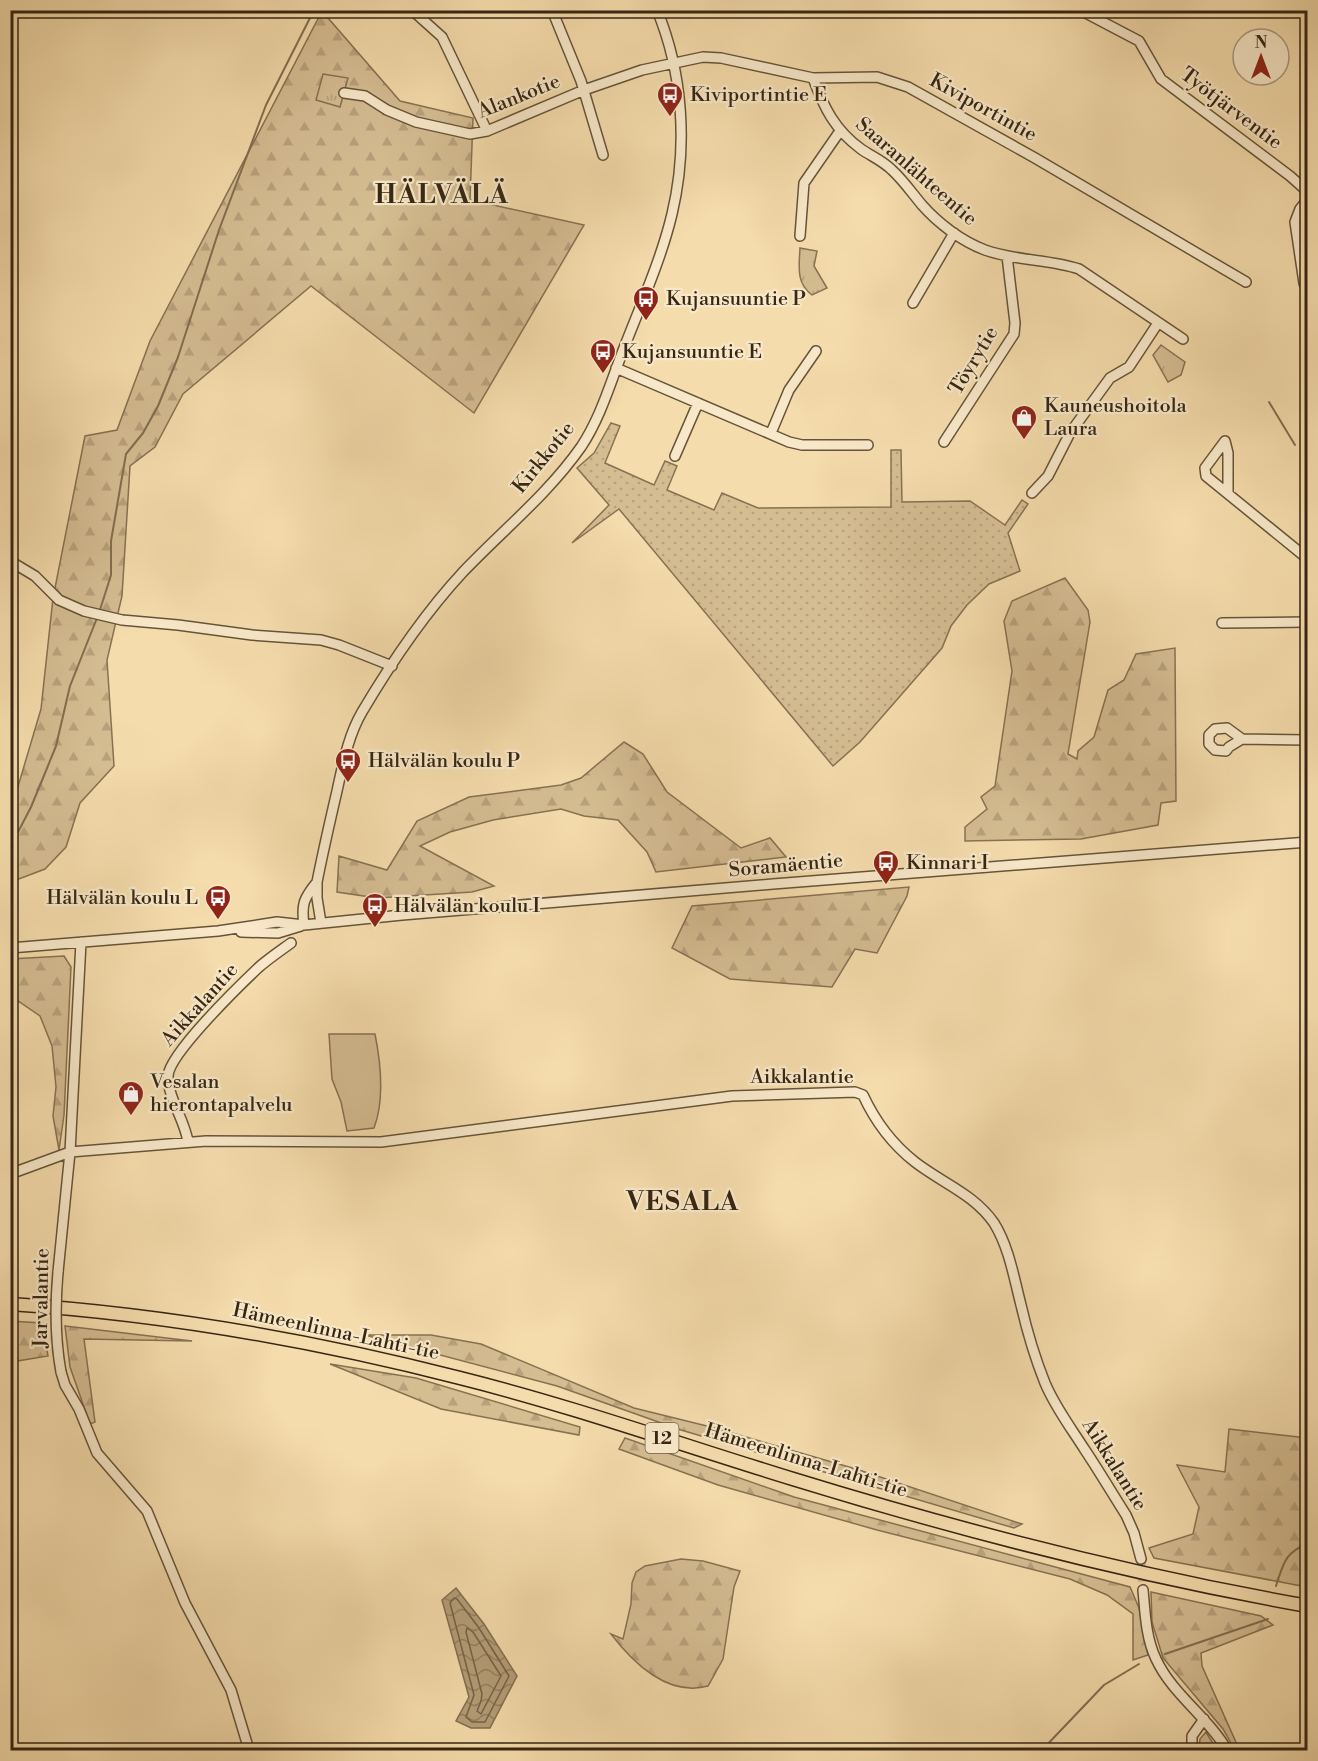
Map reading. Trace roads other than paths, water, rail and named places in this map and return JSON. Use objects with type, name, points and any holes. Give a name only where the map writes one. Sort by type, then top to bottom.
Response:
[{"type":"highway","name":"Hämeenlinna-Lahti-tie","points":[[10,1304],[63,1307],[202,1325],[262,1334],[383,1359],[551,1403],[795,1480],[1011,1542],[1136,1572],[1308,1606]]},
{"type":"street","points":[[412,10],[442,37],[488,131]]},
{"type":"street","points":[[552,10],[584,90],[603,155]]},
{"type":"street","name":"Kirkkotie","points":[[321,923],[317,882],[344,757],[362,713],[442,595],[547,488],[581,446],[598,415],[656,264],[676,196],[681,136],[679,94],[673,62],[657,10]]},
{"type":"street","name":"Työtjärventie","points":[[1080,10],[1139,41],[1161,79],[1308,192]]},
{"type":"street","name":"Kiviportintie","points":[[673,62],[703,57],[722,58],[813,78],[877,77],[908,87],[1035,158],[1246,282]]},
{"type":"street","name":"Alankotie","points":[[344,93],[365,96],[387,110],[416,122],[470,134],[488,131],[584,90],[673,62]]},
{"type":"street","name":"Saaranlähteentie","points":[[813,78],[822,105],[840,131],[891,168],[924,207],[954,233],[984,249],[1008,256],[1064,264],[1079,269],[1183,339]]},
{"type":"street","points":[[800,236],[804,183],[840,131]]},
{"type":"street","points":[[1308,199],[1300,208],[1295,222],[1304,283],[1308,291]]},
{"type":"street","points":[[913,303],[954,233]]},
{"type":"street","name":"Töyrytie","points":[[944,442],[1014,334],[1015,323],[1008,256]]},
{"type":"street","points":[[1032,493],[1048,476],[1070,434],[1110,378],[1129,367],[1158,323]]},
{"type":"street","points":[[771,434],[789,390],[816,351]]},
{"type":"street","points":[[615,368],[789,442],[802,445],[868,445]]},
{"type":"street","points":[[675,456],[698,403]]},
{"type":"street","points":[[1228,492],[1228,453],[1225,441],[1205,468],[1206,476],[1308,559]]},
{"type":"street","points":[[10,561],[35,576],[59,600],[84,611],[122,620],[252,635],[321,640],[392,666]]},
{"type":"street","points":[[1222,623],[1308,622]]},
{"type":"street","points":[[1242,739],[1308,740]]},
{"type":"street","name":"Soramäentie","points":[[10,948],[218,931],[278,922],[304,925],[773,884],[1308,842]]},
{"type":"street","name":"Kirkkotie","points":[[304,925],[302,912],[304,900],[317,882]]},
{"type":"street","name":"Jarvalantie","points":[[81,942],[70,1152],[55,1313],[61,1372],[65,1385],[80,1409],[97,1453],[147,1510],[185,1603],[231,1690],[249,1750]]},
{"type":"street","name":"Aikkalantie","points":[[188,1142],[187,1133],[170,1087],[168,1075],[171,1064],[191,1037],[251,975],[291,943]]},
{"type":"street","name":"Aikkalantie","points":[[10,1174],[70,1152],[188,1142],[381,1142],[732,1096],[855,1092],[863,1095],[877,1122],[903,1152],[963,1193],[978,1205],[993,1223],[1002,1239],[1011,1266],[1046,1384],[1057,1407],[1126,1515],[1141,1559]]},
{"type":"street","points":[[1143,1590],[1146,1617],[1155,1657],[1164,1673],[1220,1737],[1227,1750]]},
{"type":"street","points":[[1192,1750],[1192,1736],[1204,1719]]},
{"type":"water","points":[[456,1588],[484,1624],[517,1676],[490,1728],[471,1728],[456,1721],[469,1697],[442,1600]]},
{"type":"waterway","points":[[99,613],[111,575],[111,541],[126,454],[143,433],[158,406],[178,357],[219,230],[266,105],[314,10]]},
{"type":"waterway","points":[[1269,402],[1295,445]]},
{"type":"waterway","points":[[1305,464],[1308,468]]},
{"type":"waterway","points":[[10,840],[16,836],[31,807],[56,746],[70,686],[97,618]]},
{"type":"waterway","points":[[1276,1586],[1289,1555],[1308,1543]]},
{"type":"waterway","points":[[1165,1654],[1268,1619]]},
{"type":"waterway","points":[[1042,1750],[1104,1685],[1139,1664]]},
{"type":"tunnel","points":[[1141,1559],[1143,1590]]},
{"type":"place","name":"Kiviportintie E","points":[[670,118]]},
{"type":"place","name":"Kujansuuntie P","points":[[646,322]]},
{"type":"place","name":"Kujansuuntie E","points":[[603,375]]},
{"type":"place","name":"Kauneushoitola Laura","points":[[1024,441]]},
{"type":"place","name":"Hälvälän koulu P","points":[[348,784]]},
{"type":"place","name":"Kinnari I","points":[[886,886]]},
{"type":"place","name":"Hälvälän koulu L","points":[[218,921]]},
{"type":"place","name":"Hälvälän koulu I","points":[[375,929]]},
{"type":"place","name":"Vesalan hierontapalvelu","points":[[131,1117]]},
{"type":"district","name":"HÄLVÄLÄ","points":[[442,195]]},
{"type":"district","name":"VESALA","points":[[683,1202]]}]
